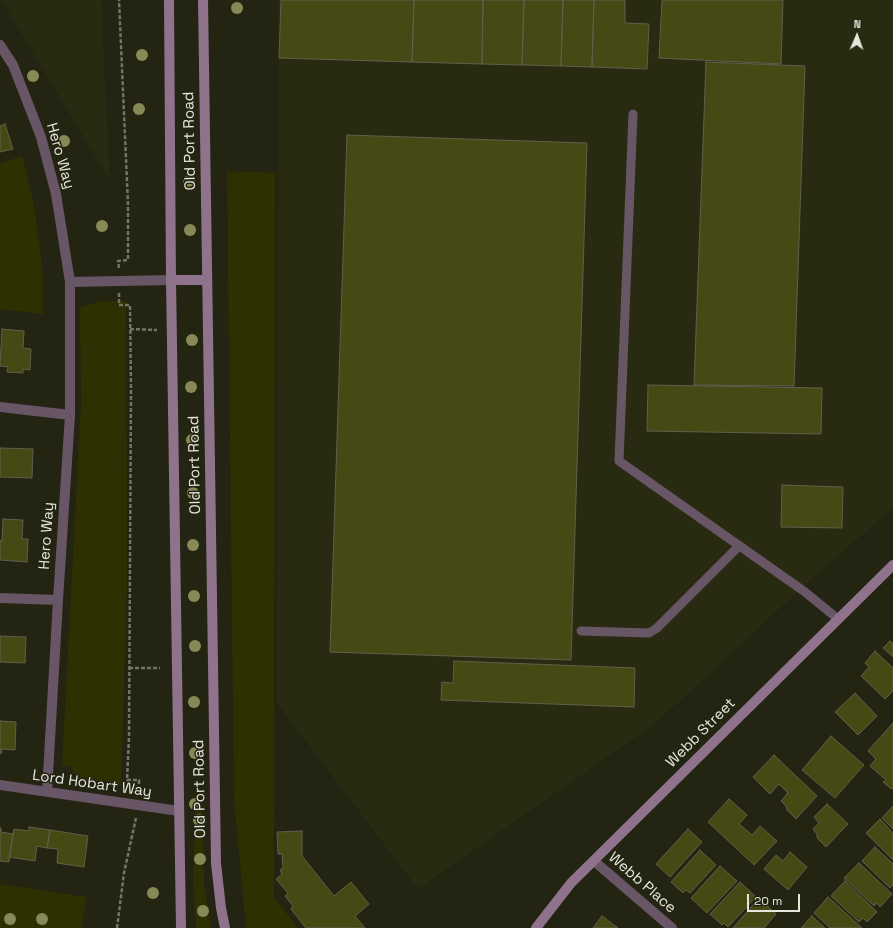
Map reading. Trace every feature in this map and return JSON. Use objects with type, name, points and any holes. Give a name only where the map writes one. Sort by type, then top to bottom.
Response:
[{"type":"main road","name":"Old Port Road","points":[[169,0],[171,280],[181,928]]},
{"type":"main road","name":"Old Port Road","points":[[204,0],[216,863],[221,908],[225,928]]},
{"type":"main road","points":[[171,280],[207,280]]},
{"type":"main road","name":"Webb Street","points":[[536,928],[571,883],[893,565]]},
{"type":"street","name":"Hero Way","points":[[0,45],[13,65],[41,137],[56,194],[70,282],[70,415],[47,792]]},
{"type":"street","points":[[70,282],[171,280]]},
{"type":"street","points":[[0,407],[70,415]]},
{"type":"street","points":[[0,598],[58,600]]},
{"type":"street","name":"Lord Hobart Way","points":[[0,785],[179,811]]},
{"type":"street","name":"Webb Place","points":[[594,861],[672,928]]},
{"type":"lane","points":[[633,114],[619,461],[805,592],[838,619]]},
{"type":"lane","points":[[581,631],[649,633],[657,628],[739,546]]},
{"type":"path","points":[[118,271],[118,261],[128,260],[128,204],[119,0]]},
{"type":"path","points":[[119,293],[119,304],[130,306],[131,390],[127,780],[139,780],[138,794]]},
{"type":"path","points":[[130,329],[157,330]]},
{"type":"path","points":[[129,668],[160,668]]},
{"type":"path","points":[[117,928],[124,873],[136,817]]},
{"type":"shaded area","points":[[1,0],[101,0],[110,181]]},
{"type":"shaded area","points":[[277,0],[893,0],[893,508],[817,574],[656,723],[418,889],[276,702],[279,58]]},
{"type":"shaded area","points":[[22,156],[33,200],[42,262],[43,314],[0,309],[0,163]]},
{"type":"shaded area","points":[[227,171],[275,173],[274,897],[298,928],[246,928],[234,800]]},
{"type":"shaded area","points":[[100,301],[126,301],[127,579],[121,784],[78,778],[70,766],[62,766],[81,402],[80,308]]},
{"type":"shaded area","points":[[195,781],[199,781],[203,820],[204,884],[211,928],[196,928],[193,877]]},
{"type":"shaded area","points":[[0,884],[87,897],[81,928],[0,928]]},
{"type":"building","points":[[281,0],[414,0],[412,62],[279,58]]},
{"type":"building","points":[[414,0],[483,0],[482,64],[412,62]]},
{"type":"building","points":[[483,0],[524,0],[522,65],[482,64]]},
{"type":"building","points":[[524,0],[563,0],[561,66],[522,65]]},
{"type":"building","points":[[563,0],[594,0],[592,67],[561,66]]},
{"type":"building","points":[[594,0],[625,0],[625,23],[649,24],[647,69],[592,67]]},
{"type":"building","points":[[662,0],[783,0],[781,64],[659,58]]},
{"type":"building","points":[[706,62],[805,66],[794,386],[694,385]]},
{"type":"building","points":[[5,124],[13,149],[0,152],[0,126]]},
{"type":"building","points":[[347,135],[587,143],[571,660],[330,652]]},
{"type":"building","points":[[2,329],[24,331],[23,348],[31,349],[30,370],[23,369],[23,373],[7,372],[8,367],[0,366]]},
{"type":"building","points":[[648,385],[822,388],[821,434],[647,431]]},
{"type":"building","points":[[0,448],[33,449],[32,478],[0,477]]},
{"type":"building","points":[[782,485],[843,487],[842,528],[781,527]]},
{"type":"building","points":[[3,519],[23,520],[22,539],[28,539],[27,562],[0,560],[0,540],[2,541]]},
{"type":"building","points":[[0,636],[26,637],[25,663],[0,662]]},
{"type":"building","points":[[890,641],[893,644],[893,657],[883,648]]},
{"type":"building","points":[[875,651],[893,668],[893,691],[885,699],[861,676],[869,667],[865,663]]},
{"type":"building","points":[[454,661],[635,668],[634,707],[441,700],[442,682],[453,683]]},
{"type":"building","points":[[855,693],[877,716],[858,735],[835,712]]},
{"type":"building","points":[[0,721],[16,722],[15,750],[2,749],[1,754],[0,753]]},
{"type":"building","points":[[893,723],[893,788],[891,789],[883,782],[886,780],[870,766],[876,759],[868,751]]},
{"type":"building","points":[[831,736],[864,765],[835,798],[802,770]]},
{"type":"building","points":[[774,755],[817,796],[796,819],[781,801],[788,793],[779,784],[770,794],[753,777]]},
{"type":"building","points":[[729,799],[747,815],[739,824],[752,835],[760,826],[777,841],[754,865],[708,822]]},
{"type":"building","points":[[827,804],[848,824],[826,847],[817,838],[817,834],[813,829],[819,823],[814,817]]},
{"type":"building","points":[[893,806],[893,829],[882,818]]},
{"type":"building","points":[[880,819],[893,833],[893,860],[866,833]]},
{"type":"building","points":[[29,827],[50,830],[47,848],[37,846],[35,861],[9,857],[14,829],[29,831]]},
{"type":"building","points":[[0,828],[1,832],[13,834],[9,862],[0,861]]},
{"type":"building","points":[[688,829],[702,842],[670,877],[656,864]]},
{"type":"building","points":[[50,830],[88,836],[84,867],[57,863],[58,849],[47,848]]},
{"type":"building","points":[[302,831],[302,856],[334,896],[351,882],[369,904],[355,916],[365,928],[306,928],[291,909],[293,906],[285,896],[288,893],[276,879],[282,874],[280,870],[283,868],[282,854],[278,854],[277,832]]},
{"type":"building","points":[[875,847],[893,864],[893,885],[890,888],[862,861]]},
{"type":"building","points":[[700,850],[716,865],[690,893],[686,890],[683,893],[671,882]]},
{"type":"building","points":[[790,852],[807,867],[788,890],[764,869],[776,855],[783,861]]},
{"type":"building","points":[[859,863],[892,894],[880,907],[877,903],[874,906],[844,878]]},
{"type":"building","points":[[720,866],[737,881],[707,913],[691,898]]},
{"type":"building","points":[[845,881],[877,912],[867,922],[863,918],[859,922],[831,896]]},
{"type":"building","points":[[740,882],[756,897],[728,927],[724,923],[722,925],[710,914]]},
{"type":"building","points":[[828,897],[862,928],[830,928],[814,913]]},
{"type":"building","points":[[759,898],[776,914],[764,928],[733,928]]},
{"type":"building","points":[[602,916],[618,928],[593,928]]},
{"type":"building","points":[[812,916],[825,928],[801,928]]}]
